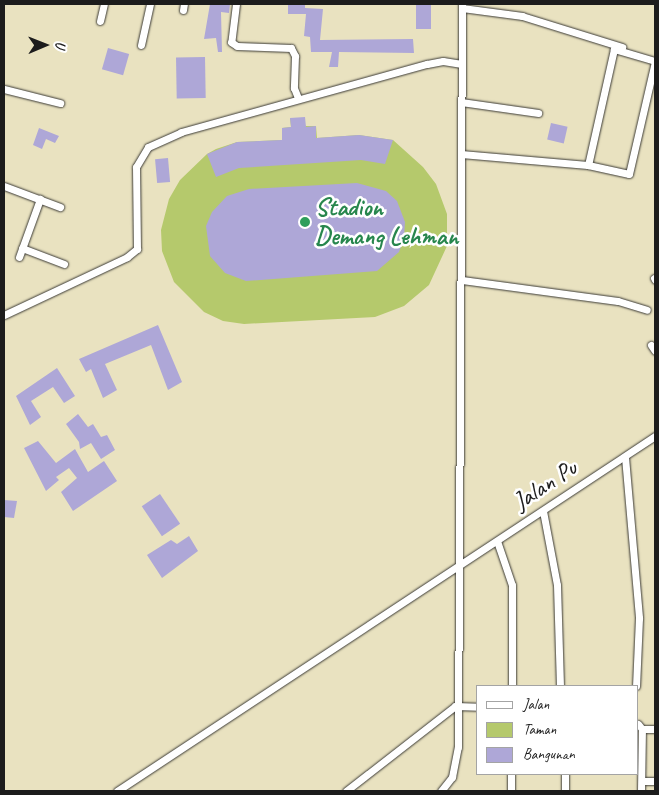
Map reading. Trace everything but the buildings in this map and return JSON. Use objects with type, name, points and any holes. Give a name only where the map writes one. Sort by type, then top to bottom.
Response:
[{"type":"street","points":[[100,20],[104,4]]},
{"type":"street","points":[[140,45],[150,4]]},
{"type":"street","points":[[236,4],[231,42],[237,46],[291,48],[295,56],[294,88],[298,98]]},
{"type":"street","points":[[441,791],[452,777],[455,763],[462,280],[462,6],[522,16],[655,57]]},
{"type":"street","points":[[461,154],[588,165],[629,174],[655,61],[614,49],[588,165]]},
{"type":"street","points":[[4,315],[127,257],[137,249],[136,167],[148,147],[181,132],[298,98],[427,64],[443,61],[462,64]]},
{"type":"street","points":[[4,89],[60,102]]},
{"type":"street","points":[[461,102],[538,113]]},
{"type":"street","points":[[4,186],[60,207]]},
{"type":"street","points":[[19,257],[40,199]]},
{"type":"street","points":[[22,248],[64,264]]},
{"type":"street","points":[[462,280],[618,301],[647,310]]},
{"type":"street","name":"Jalan Pu","points":[[117,791],[457,569],[655,436]]},
{"type":"street","points":[[625,457],[639,618],[636,685]]},
{"type":"street","points":[[543,511],[557,584],[560,685]]},
{"type":"street","points":[[496,541],[511,576],[512,685]]},
{"type":"street","points":[[346,791],[456,706],[477,707]]},
{"type":"street","points":[[641,791],[640,726],[655,729]]},
{"type":"street","points":[[511,775],[511,791]]},
{"type":"street","points":[[565,775],[565,791]]},
{"type":"street","points":[[642,781],[655,781]]},
{"type":"green space","name":"Stadion Demang Lehman","points":[[290,118],[306,126],[316,126],[317,138],[359,135],[393,140],[423,167],[436,184],[447,214],[447,246],[429,285],[404,306],[375,317],[244,324],[223,321],[204,312],[174,282],[162,251],[161,230],[169,199],[180,180],[207,154],[216,149],[237,142],[282,140],[282,128],[291,127]]},
{"type":"place","name":"Stadion Demang Lehman","points":[[305,222]]}]
